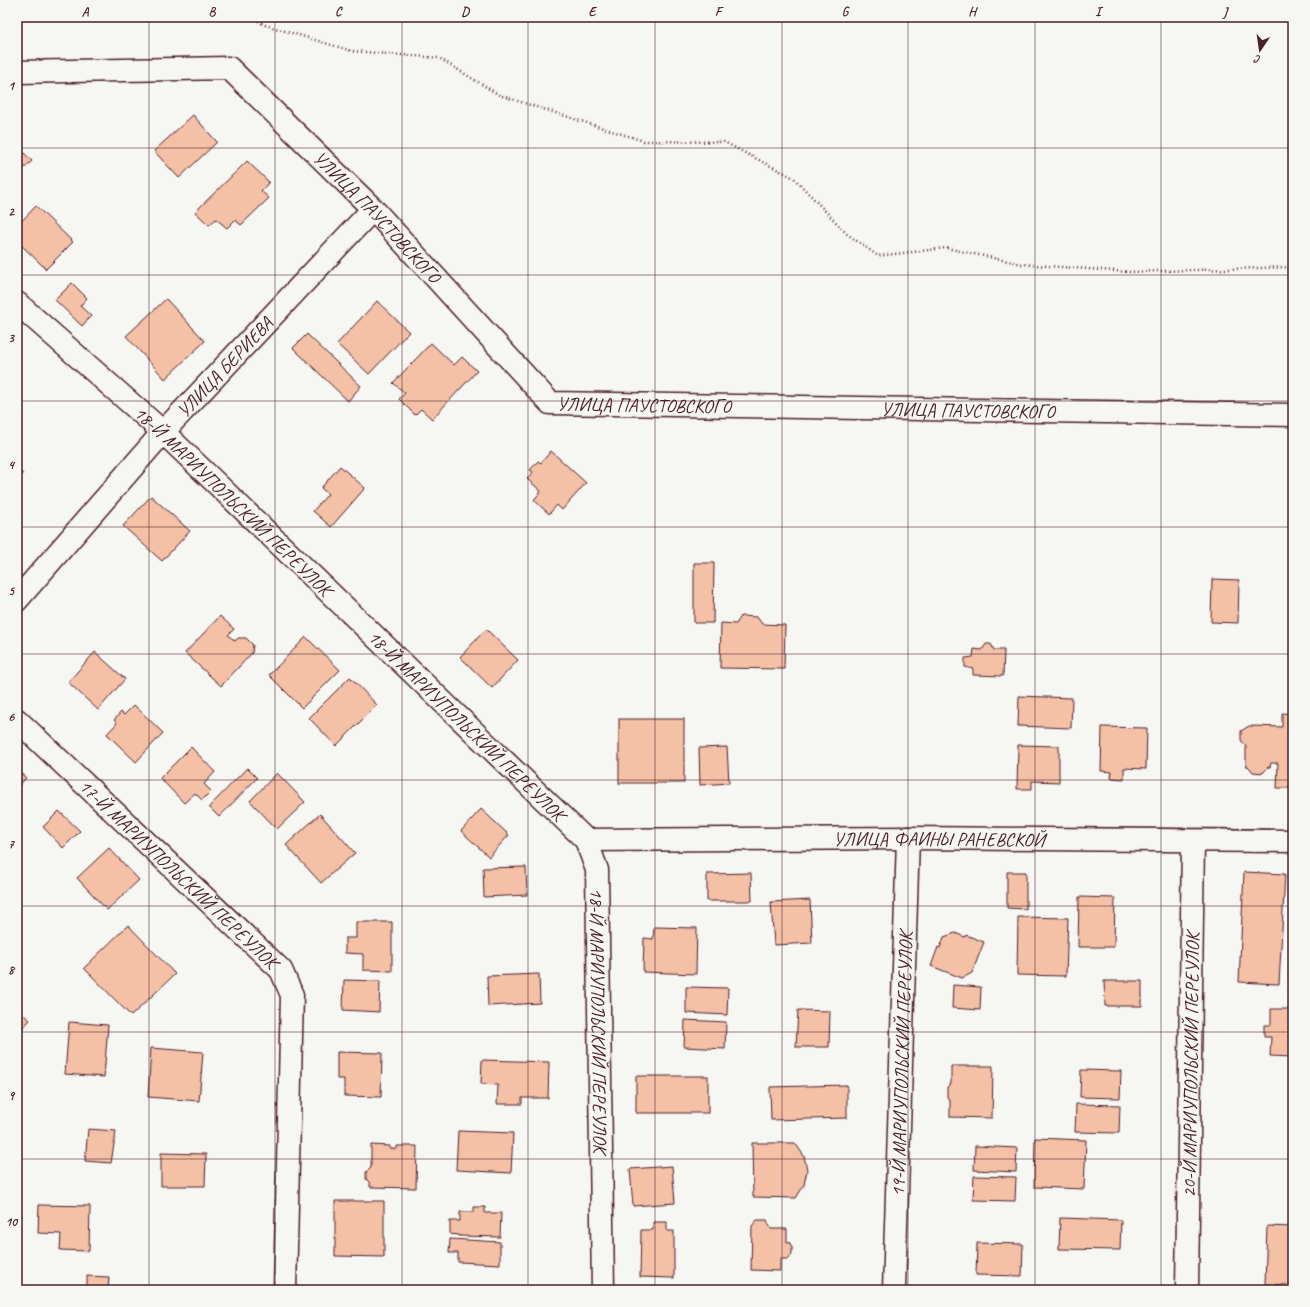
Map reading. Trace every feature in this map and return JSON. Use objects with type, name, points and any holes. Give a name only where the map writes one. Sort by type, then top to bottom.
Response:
[{"type":"street","name":"УЛИЦА ПАУСТОВСКОГО","points":[[17,72],[229,68],[373,209],[550,403],[1293,415]]},
{"type":"street","name":"УЛИЦА БЕРИЕВА","points":[[17,600],[163,432],[373,209]]},
{"type":"street","name":"18-Й МАРИУПОЛЬСКИЙ ПЕРЕУЛОК","points":[[17,303],[163,432],[586,840],[597,870],[603,1290]]},
{"type":"street","name":"17-Й МАРИУПОЛЬСКИЙ ПЕРЕУЛОК","points":[[17,720],[281,970],[292,995],[285,1290]]},
{"type":"street","name":"УЛИЦА ФАИНЫ РАНЕВСКОЙ","points":[[586,840],[908,838],[1293,841]]},
{"type":"street","name":"19-Й МАРИУПОЛЬСКИЙ ПЕРЕУЛОК","points":[[894,1290],[908,838]]},
{"type":"street","name":"20-Й МАРИУПОЛЬСКИЙ ПЕРЕУЛОК","points":[[1187,1290],[1193,841]]},
{"type":"path","points":[[251,17],[265,25],[352,51],[439,58],[499,95],[644,141],[724,142],[794,178],[847,234],[878,256],[946,248],[1022,264],[1128,272],[1293,267]]},
{"type":"building","points":[[193,115],[217,142],[179,178],[154,151]]},
{"type":"building","points":[[17,146],[32,161],[17,175]]},
{"type":"building","points":[[247,161],[269,182],[261,191],[269,198],[241,225],[235,220],[227,228],[216,219],[209,225],[195,212]]},
{"type":"building","points":[[36,206],[73,242],[46,269],[17,241],[17,226]]},
{"type":"building","points":[[72,283],[87,298],[80,306],[91,316],[82,326],[55,300]]},
{"type":"building","points":[[166,299],[205,341],[165,379],[126,336]]},
{"type":"building","points":[[377,301],[409,332],[369,374],[337,344]]},
{"type":"building","points":[[307,334],[361,386],[348,401],[293,348]]},
{"type":"building","points":[[431,343],[454,365],[462,357],[477,371],[432,419],[421,409],[415,415],[399,399],[405,393],[393,383]]},
{"type":"building","points":[[551,451],[586,483],[562,510],[557,505],[549,514],[534,500],[541,491],[527,479],[533,472],[530,470],[538,461],[541,463]]},
{"type":"building","points":[[340,466],[365,488],[331,527],[313,511],[328,494],[321,488]]},
{"type":"building","points":[[17,468],[23,474],[17,481]]},
{"type":"building","points":[[151,496],[190,531],[162,561],[123,526]]},
{"type":"building","points":[[694,563],[714,563],[713,623],[694,623]]},
{"type":"building","points":[[1212,579],[1239,580],[1238,623],[1211,622]]},
{"type":"building","points":[[220,616],[234,629],[228,635],[235,641],[238,638],[246,638],[253,645],[252,653],[221,686],[185,653]]},
{"type":"building","points":[[741,616],[757,617],[762,624],[785,625],[784,669],[720,668],[721,623],[736,624]]},
{"type":"building","points":[[486,629],[518,660],[492,688],[460,657]]},
{"type":"building","points":[[306,637],[340,670],[302,708],[269,675]]},
{"type":"building","points":[[986,644],[991,644],[994,650],[1004,650],[1003,676],[973,675],[973,669],[965,667],[965,658],[973,657],[974,649],[982,650]]},
{"type":"building","points":[[95,652],[125,679],[98,710],[68,682]]},
{"type":"building","points":[[350,677],[377,705],[336,746],[309,718]]},
{"type":"building","points":[[1019,696],[1072,698],[1071,728],[1018,726]]},
{"type":"building","points":[[134,705],[163,733],[136,762],[107,734],[117,723],[114,720],[121,712],[124,715]]},
{"type":"building","points":[[1282,713],[1293,714],[1293,788],[1277,788],[1278,763],[1271,763],[1270,767],[1268,767],[1263,773],[1253,772],[1248,766],[1246,766],[1246,747],[1241,740],[1241,731],[1249,726],[1282,727]]},
{"type":"building","points":[[619,719],[684,719],[684,783],[619,783]]},
{"type":"building","points":[[1102,727],[1147,728],[1146,769],[1124,768],[1124,779],[1111,778],[1112,772],[1101,771]]},
{"type":"building","points":[[1018,745],[1059,746],[1059,782],[1032,781],[1032,789],[1017,789]]},
{"type":"building","points":[[191,747],[215,772],[204,784],[211,791],[202,800],[195,793],[184,803],[160,778]]},
{"type":"building","points":[[727,747],[729,783],[700,785],[699,748]]},
{"type":"building","points":[[247,768],[257,778],[219,817],[209,807]]},
{"type":"building","points":[[17,770],[26,778],[17,788]]},
{"type":"building","points":[[277,773],[305,802],[277,829],[250,801]]},
{"type":"building","points":[[481,809],[509,835],[489,857],[461,831]]},
{"type":"building","points":[[59,811],[80,831],[63,848],[43,827]]},
{"type":"building","points":[[320,814],[355,853],[321,883],[286,845]]},
{"type":"building","points":[[109,848],[139,880],[107,910],[77,878]]},
{"type":"building","points":[[526,867],[527,895],[484,897],[483,868]]},
{"type":"building","points":[[1007,872],[1026,872],[1026,909],[1007,908]]},
{"type":"building","points":[[1244,872],[1285,874],[1279,984],[1239,982]]},
{"type":"building","points":[[751,873],[752,901],[707,901],[707,874]]},
{"type":"building","points":[[1079,897],[1115,898],[1114,947],[1078,947]]},
{"type":"building","points":[[810,900],[812,943],[774,945],[771,902]]},
{"type":"building","points":[[1018,917],[1068,918],[1066,976],[1017,975]]},
{"type":"building","points":[[356,922],[392,922],[392,971],[363,970],[363,954],[345,953],[345,938],[356,938]]},
{"type":"building","points":[[128,925],[175,974],[131,1016],[84,968]]},
{"type":"building","points":[[654,927],[697,928],[696,974],[643,972],[644,938],[653,939]]},
{"type":"building","points":[[955,933],[965,937],[966,935],[984,942],[972,973],[962,978],[931,966],[938,947],[940,948],[944,937]]},
{"type":"building","points":[[539,974],[540,1003],[488,1006],[487,976]]},
{"type":"building","points":[[344,980],[380,981],[379,1012],[343,1010]]},
{"type":"building","points":[[1104,981],[1142,981],[1142,1006],[1105,1006]]},
{"type":"building","points":[[953,985],[981,987],[980,1010],[952,1008]]},
{"type":"building","points":[[686,987],[728,988],[727,1015],[686,1013]]},
{"type":"building","points":[[17,1009],[30,1020],[17,1034]]},
{"type":"building","points":[[1271,1009],[1293,1009],[1293,1057],[1270,1056],[1271,1037],[1264,1037],[1264,1025],[1271,1025]]},
{"type":"building","points":[[798,1010],[830,1011],[829,1047],[796,1047]]},
{"type":"building","points":[[685,1020],[726,1022],[725,1049],[684,1047]]},
{"type":"building","points":[[69,1022],[108,1025],[104,1077],[65,1074]]},
{"type":"building","points":[[151,1048],[203,1052],[199,1101],[148,1097]]},
{"type":"building","points":[[337,1052],[382,1053],[381,1097],[344,1096],[344,1079],[337,1079]]},
{"type":"building","points":[[482,1060],[549,1062],[548,1098],[522,1098],[522,1104],[497,1104],[498,1085],[481,1084]]},
{"type":"building","points":[[951,1066],[993,1066],[992,1118],[950,1117],[950,1100],[947,1097],[947,1087],[951,1084]]},
{"type":"building","points":[[1081,1070],[1121,1071],[1120,1098],[1080,1097]]},
{"type":"building","points":[[636,1076],[708,1076],[708,1113],[636,1113]]},
{"type":"building","points":[[847,1085],[847,1118],[771,1120],[770,1087]]},
{"type":"building","points":[[1076,1104],[1120,1105],[1119,1133],[1075,1132]]},
{"type":"building","points":[[88,1129],[116,1131],[111,1163],[85,1161]]},
{"type":"building","points":[[458,1131],[513,1133],[511,1173],[456,1170]]},
{"type":"building","points":[[1035,1138],[1086,1140],[1084,1189],[1034,1187]]},
{"type":"building","points":[[752,1143],[795,1143],[804,1156],[807,1170],[804,1185],[796,1198],[753,1197]]},
{"type":"building","points":[[371,1145],[390,1146],[390,1149],[397,1149],[397,1146],[417,1146],[416,1188],[370,1187],[370,1183],[366,1179],[366,1172],[371,1168]]},
{"type":"building","points":[[975,1146],[1017,1148],[1016,1172],[974,1170]]},
{"type":"building","points":[[161,1153],[206,1154],[205,1186],[161,1186]]},
{"type":"building","points":[[672,1166],[675,1203],[633,1206],[630,1169]]},
{"type":"building","points":[[974,1176],[1016,1177],[1015,1201],[973,1200]]},
{"type":"building","points":[[335,1201],[384,1201],[384,1257],[335,1256]]},
{"type":"building","points":[[39,1205],[90,1206],[89,1251],[60,1250],[61,1234],[38,1233]]},
{"type":"building","points":[[474,1207],[485,1207],[485,1213],[501,1213],[500,1237],[459,1236],[450,1234],[450,1221],[460,1221],[460,1212],[474,1212]]},
{"type":"building","points":[[1060,1218],[1121,1220],[1120,1250],[1059,1249]]},
{"type":"building","points":[[757,1220],[767,1220],[771,1229],[787,1229],[787,1242],[789,1242],[792,1247],[792,1254],[788,1259],[780,1259],[780,1271],[751,1270],[752,1226]]},
{"type":"building","points":[[653,1222],[667,1222],[667,1231],[674,1231],[674,1278],[640,1277],[641,1230],[653,1230]]},
{"type":"building","points":[[1267,1226],[1293,1227],[1293,1285],[1265,1284]]},
{"type":"building","points":[[450,1239],[500,1242],[500,1264],[458,1262],[458,1253],[449,1253]]},
{"type":"building","points":[[977,1243],[1023,1244],[1022,1276],[976,1275]]},
{"type":"building","points":[[87,1276],[109,1277],[108,1290],[87,1290]]},
{"type":"building","points":[[924,1287],[957,1288],[957,1290],[924,1290]]}]
